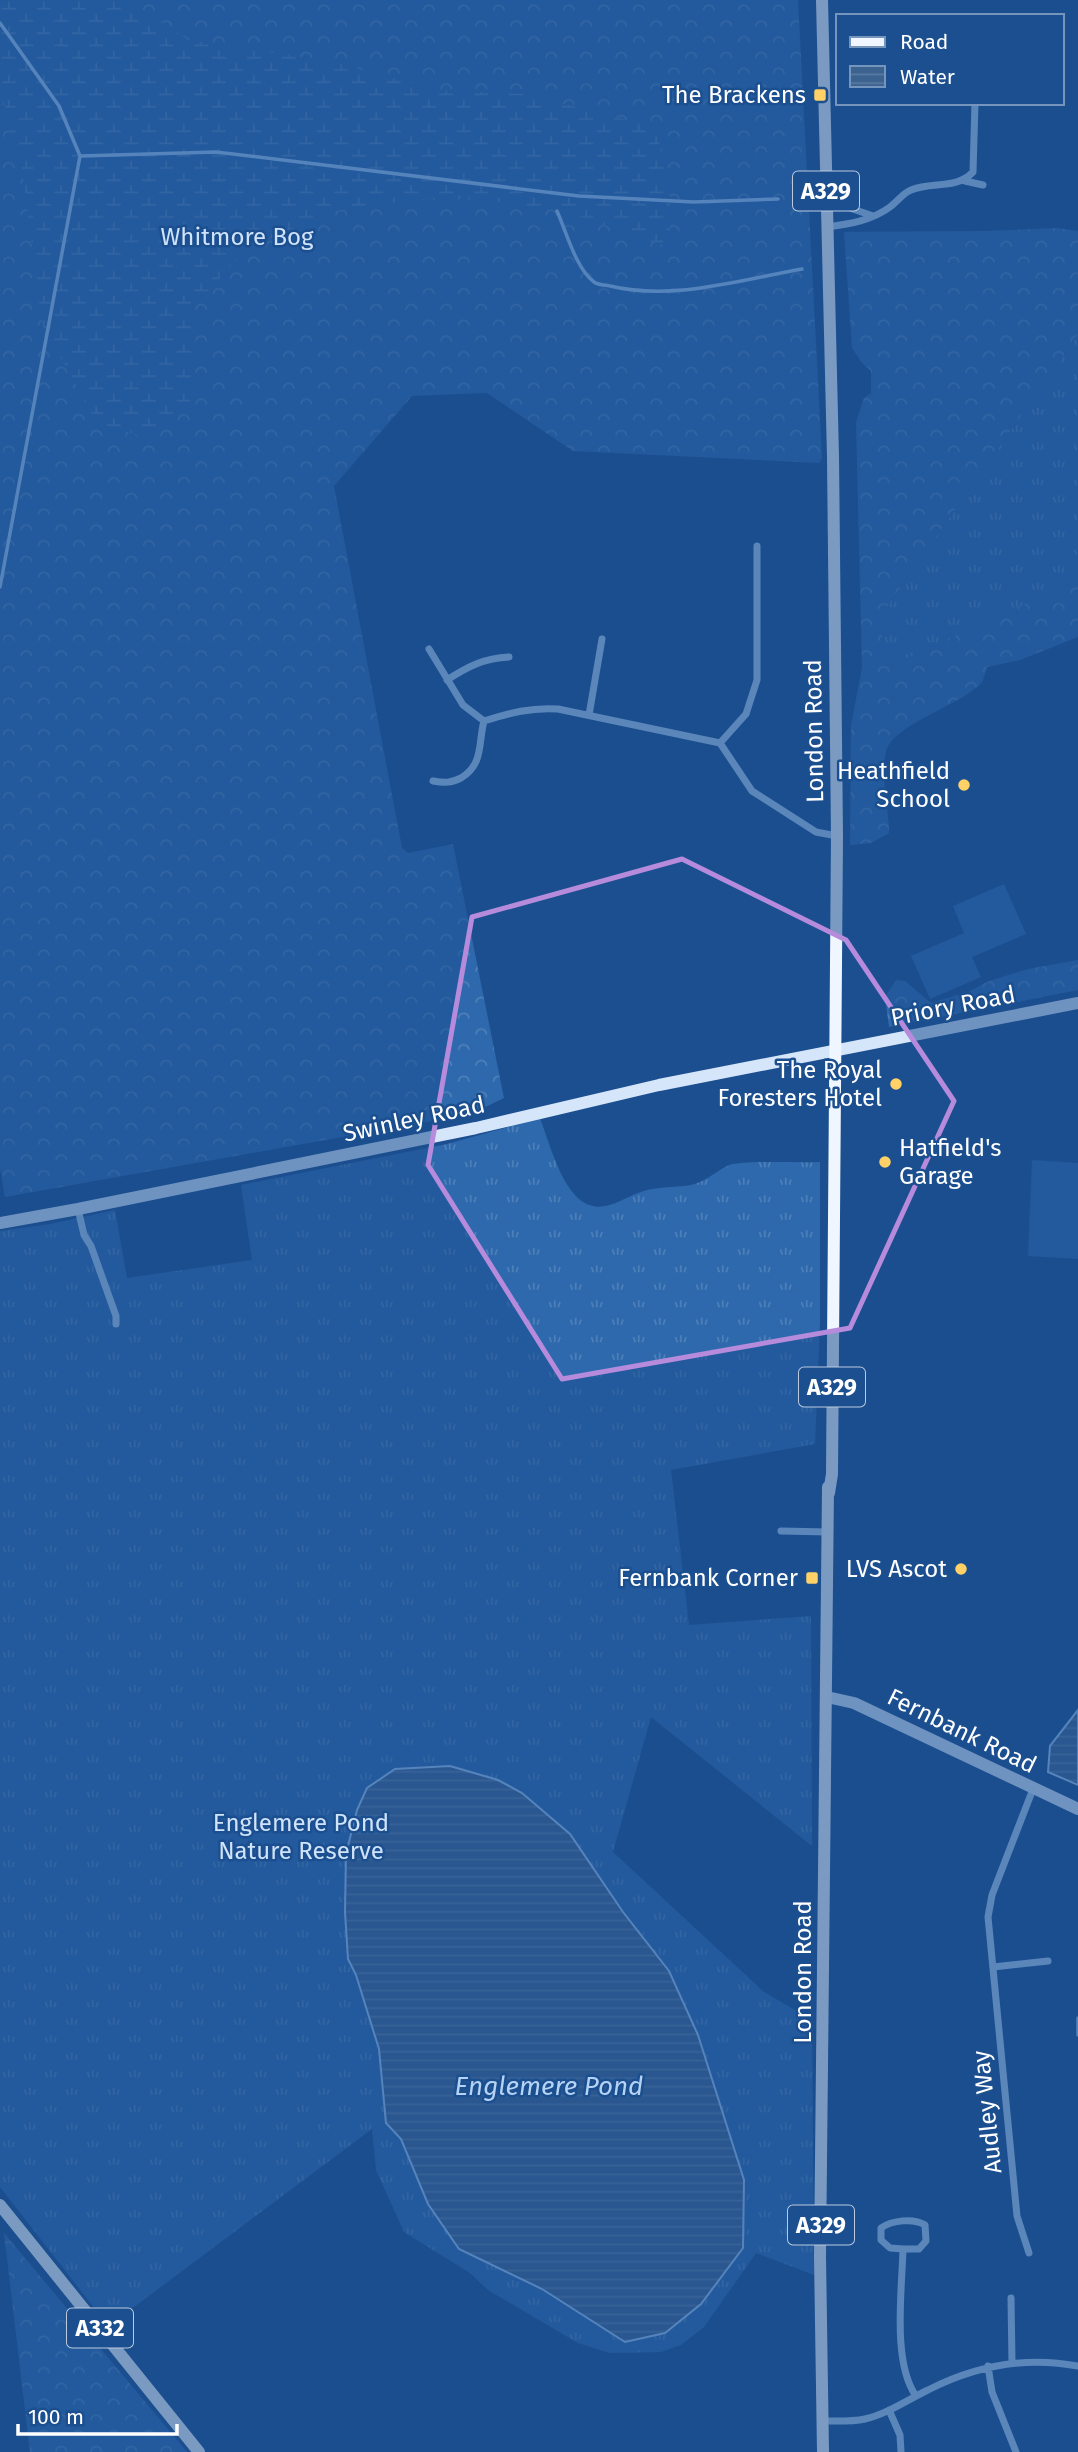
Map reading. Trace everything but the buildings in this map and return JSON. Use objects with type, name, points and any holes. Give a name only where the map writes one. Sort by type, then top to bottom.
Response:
[{"type":"main road","name":"London Road","points":[[822,0],[833,457],[836,836],[821,2231],[823,2452]]},
{"type":"main road","name":"Priory Road","points":[[835,1050],[1078,1003]]},
{"type":"main road","name":"Swinley Road","points":[[0,1223],[502,1122],[659,1085],[835,1050]]},
{"type":"main road","name":"Fernbank Road","points":[[827,1697],[854,1703],[1078,1810]]},
{"type":"main road","name":"A332","points":[[0,2205],[199,2452]]},
{"type":"street","points":[[965,181],[973,172],[975,105]]},
{"type":"street","points":[[827,227],[860,222],[888,209],[911,190],[965,181],[984,185]]},
{"type":"street","points":[[827,201],[873,216]]},
{"type":"street","points":[[720,743],[746,713],[757,680],[757,546]]},
{"type":"street","points":[[589,715],[602,639]]},
{"type":"street","points":[[429,649],[463,705],[484,721]]},
{"type":"street","points":[[447,680],[475,663],[494,657],[509,657]]},
{"type":"street","points":[[484,721],[517,710],[541,707],[720,743],[752,791],[817,832],[836,836]]},
{"type":"street","points":[[433,781],[447,784],[472,772],[479,754],[484,721]]},
{"type":"street","points":[[78,1209],[84,1235],[91,1247],[116,1316],[116,1324]]},
{"type":"street","points":[[781,1531],[828,1532]]},
{"type":"street","name":"Audley Way","points":[[1029,2253],[1017,2216],[988,1917],[989,1902],[1033,1789]]},
{"type":"street","points":[[993,1966],[1048,1961]]},
{"type":"street","points":[[889,2222],[920,2222],[925,2225],[926,2241],[919,2249],[903,2249],[890,2248],[881,2240],[881,2228],[889,2222]]},
{"type":"street","points":[[903,2249],[902,2362],[905,2376],[916,2396]]},
{"type":"street","points":[[1011,2298],[1012,2362]]},
{"type":"street","points":[[822,2421],[859,2420],[889,2410],[954,2377],[988,2366],[1012,2362],[1078,2366]]},
{"type":"street","points":[[988,2366],[992,2392],[1016,2452]]},
{"type":"street","points":[[889,2410],[900,2435],[901,2452]]},
{"type":"highlighted area","points":[[682,859],[846,940],[954,1101],[850,1328],[562,1379],[428,1165],[472,917]]},
{"type":"green space","name":"Whitmore Bog","points":[[0,0],[798,0],[822,458],[819,463],[573,451],[487,393],[412,396],[334,486],[402,848],[408,853],[453,844],[504,1098],[471,1114],[5,1197],[0,1168]]},
{"type":"green space","points":[[0,0],[128,0],[188,40],[334,62],[436,90],[523,94],[656,127],[670,195],[670,248],[567,212],[454,195],[328,212],[244,251],[195,306],[190,404],[148,438],[97,423],[42,324],[22,169],[4,103]]},
{"type":"green space","points":[[1057,228],[1078,231],[1078,335],[892,599],[879,624],[889,666],[1078,580],[1078,637],[1020,660],[987,667],[982,682],[973,690],[901,732],[891,742],[884,762],[889,833],[871,843],[850,845],[851,725],[862,668],[856,422],[864,398],[871,393],[871,371],[852,348],[844,232]]},
{"type":"green space","points":[[1078,335],[1078,580],[888,667],[879,624],[892,599]]},
{"type":"green space","points":[[1004,884],[1026,934],[972,957],[981,977],[930,999],[911,956],[964,933],[953,906]]},
{"type":"green space","points":[[1078,960],[1078,990],[889,1027],[885,997],[896,980],[905,981],[931,1003],[1028,969]]},
{"type":"green space","name":"Englemere Pond Nature Reserve","points":[[540,1118],[568,1186],[583,1202],[597,1207],[611,1205],[651,1189],[696,1184],[736,1163],[820,1162],[820,1322],[815,1444],[671,1470],[689,1625],[811,1616],[812,1846],[651,1717],[613,1852],[764,1992],[812,2020],[814,2275],[756,2253],[704,2327],[681,2345],[661,2352],[610,2353],[578,2343],[488,2290],[470,2273],[404,2232],[376,2170],[372,2129],[114,2322],[110,2328],[0,2187],[0,1231],[51,1224],[115,1210],[127,1278],[252,1260],[241,1185],[447,1144]]},
{"type":"green space","points":[[1032,1160],[1078,1163],[1078,1259],[1028,1256]]},
{"type":"green space","points":[[4,2233],[187,2452],[30,2452]]},
{"type":"water","points":[[1078,1710],[1078,1785],[1048,1772],[1050,1746]]},
{"type":"water","name":"Englemere Pond","points":[[450,1766],[498,1780],[522,1793],[570,1834],[623,1912],[669,1971],[698,2035],[744,2180],[743,2248],[701,2304],[665,2333],[625,2342],[542,2289],[459,2249],[428,2204],[401,2139],[386,2123],[379,2049],[356,1975],[348,1959],[345,1912],[346,1854],[357,1810],[367,1788],[395,1769]]},
{"type":"waterway","points":[[0,23],[59,106],[80,156],[0,587]]},
{"type":"waterway","points":[[80,156],[216,152],[579,196],[694,202],[778,199]]},
{"type":"waterway","points":[[557,211],[582,268],[594,282],[600,284],[634,290],[682,290],[802,269]]},
{"type":"waterway","points":[[1078,2018],[1078,2035]]},
{"type":"place","name":"The Brackens","points":[[820,95]]},
{"type":"place","name":"Heathfield School","points":[[964,785]]},
{"type":"place","name":"The Royal Foresters Hotel","points":[[896,1084]]},
{"type":"place","name":"Hatfield's Garage","points":[[885,1162]]},
{"type":"place","name":"LVS Ascot","points":[[961,1569]]},
{"type":"place","name":"Fernbank Corner","points":[[812,1578]]}]
